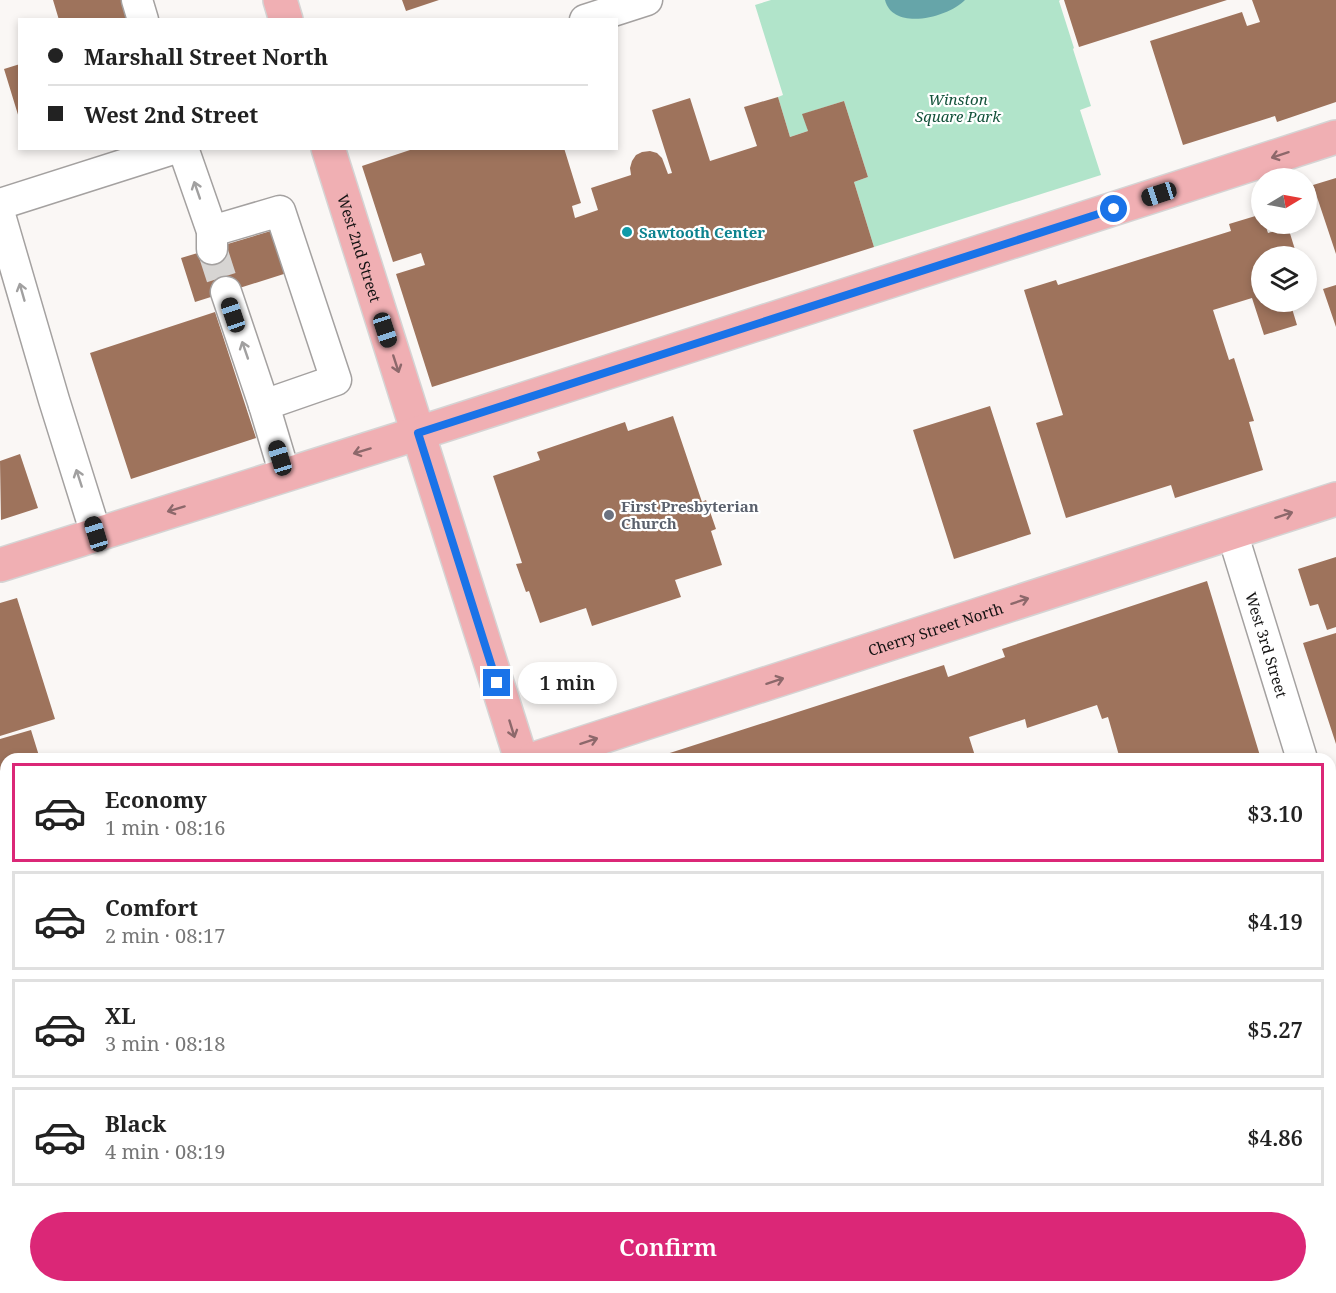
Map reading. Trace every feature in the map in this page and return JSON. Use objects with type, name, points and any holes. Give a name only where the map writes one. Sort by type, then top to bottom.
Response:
[{"type":"main road","points":[[280,0],[285,18]]},
{"type":"main road","points":[[0,565],[418,433],[1336,137]]},
{"type":"main road","name":"West 2nd Street","points":[[328,150],[519,753]]},
{"type":"main road","name":"Cherry Street North","points":[[552,753],[1336,499]]},
{"type":"street","points":[[136,0],[142,18]]},
{"type":"street","points":[[591,18],[647,0]]},
{"type":"street","points":[[0,204],[170,150]]},
{"type":"street","points":[[184,150],[212,240],[280,211],[336,380],[264,405]]},
{"type":"street","points":[[0,215],[96,534]]},
{"type":"street","points":[[226,292],[285,475]]},
{"type":"street","name":"West 3rd Street","points":[[1232,532],[1300,753]]},
{"type":"green space","name":"Winston Square Park","points":[[771,0],[1060,0],[1091,106],[1080,110],[1101,175],[874,247],[854,182],[868,177],[844,101],[803,114],[808,131],[790,137],[778,97],[783,95],[755,5]]},
{"type":"water","points":[[885,0],[965,0],[947,12],[910,19],[890,10]]},
{"type":"building","points":[[53,0],[129,0],[134,18],[58,18]]},
{"type":"building","points":[[402,0],[439,0],[406,11]]},
{"type":"building","points":[[1064,0],[1227,0],[1079,47]]},
{"type":"building","points":[[1252,0],[1336,0],[1336,102],[1277,122],[1275,116],[1183,145],[1150,41],[1242,12],[1247,26],[1260,22]]},
{"type":"building","points":[[18,65],[18,115],[4,69]]},
{"type":"building","name":"Sawtooth Center","points":[[778,97],[790,137],[808,131],[802,114],[844,101],[868,177],[854,182],[874,247],[432,387],[396,274],[425,265],[421,253],[393,262],[362,166],[410,150],[565,150],[581,203],[572,206],[575,218],[598,210],[591,188],[631,175],[632,161],[642,152],[657,153],[662,158],[668,174],[672,173],[652,110],[690,98],[710,161],[757,146],[744,107]]},
{"type":"building","points":[[1336,178],[1336,254],[1317,197],[1317,184]]},
{"type":"building","points":[[1251,217],[1251,234],[1290,234],[1294,246],[1251,246],[1251,298],[1213,310],[1229,360],[1234,358],[1254,421],[1249,422],[1263,470],[1175,498],[1171,485],[1066,518],[1036,423],[1063,415],[1024,290],[1056,280],[1058,285],[1231,231],[1229,224]]},
{"type":"building","points":[[274,230],[287,273],[195,302],[181,258]]},
{"type":"building","points":[[1336,285],[1336,327],[1323,289]]},
{"type":"building","points":[[215,312],[256,438],[131,479],[90,353]]},
{"type":"building","points":[[1257,312],[1293,312],[1297,325],[1264,335]]},
{"type":"building","points":[[990,406],[1031,534],[954,559],[913,430]]},
{"type":"building","name":"First Presbyterian Church","points":[[673,416],[702,502],[706,500],[716,529],[711,531],[722,565],[675,580],[681,597],[592,626],[586,608],[540,623],[529,591],[526,592],[516,564],[522,563],[493,476],[540,460],[537,452],[625,422],[628,431]]},
{"type":"building","points":[[20,454],[38,508],[1,520],[0,461]]},
{"type":"building","points":[[1336,557],[1336,627],[1327,630],[1318,604],[1310,606],[1298,569]]},
{"type":"building","points":[[1207,581],[1259,753],[1118,753],[1108,717],[1102,719],[1097,705],[1027,728],[1025,719],[969,737],[974,753],[670,753],[944,665],[948,677],[1005,657],[1002,649]]},
{"type":"building","points":[[17,598],[55,719],[0,736],[0,603]]},
{"type":"building","points":[[1336,633],[1336,744],[1303,643]]},
{"type":"building","points":[[31,730],[38,753],[0,753],[0,739]]},
{"type":"tunnel","points":[[212,249],[226,292]]},
{"type":"place","name":"Sawtooth Center","points":[[627,232]]},
{"type":"place","name":"First Presbyterian Church","points":[[609,515]]},
{"type":"route","points":[[497,683],[418,433],[1114,209]]}]
